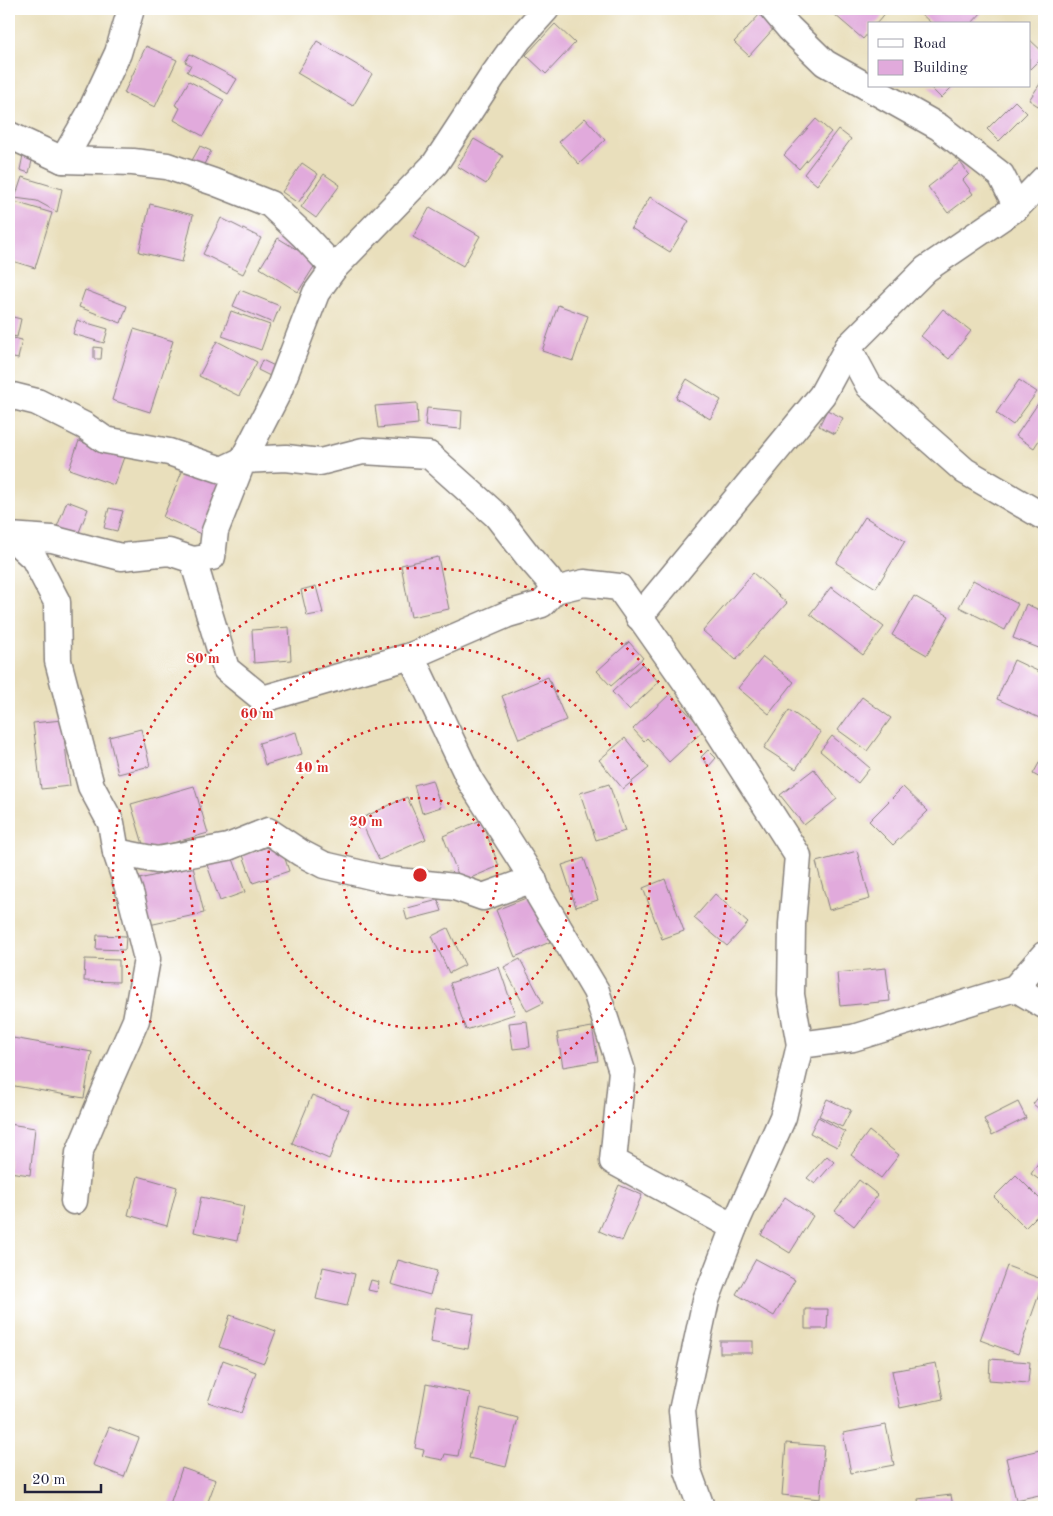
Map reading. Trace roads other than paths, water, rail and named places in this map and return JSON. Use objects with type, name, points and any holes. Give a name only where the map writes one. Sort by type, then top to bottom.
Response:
[{"type":"street","points":[[63,160],[89,115],[118,53],[131,9]]},
{"type":"street","points":[[9,536],[52,539],[121,557],[169,552],[193,560],[212,557],[215,531],[243,460],[278,392],[316,294],[334,268],[435,164],[519,39],[546,9]]},
{"type":"street","points":[[773,9],[789,28],[825,63],[868,87]]},
{"type":"street","points":[[870,88],[939,127],[1001,175],[1017,207]]},
{"type":"street","points":[[9,135],[63,160],[133,162],[167,166],[270,204],[334,268]]},
{"type":"street","points":[[639,616],[822,395],[848,347],[926,269],[1017,207],[1044,179]]},
{"type":"street","points":[[848,347],[869,386],[965,472],[1044,517]]},
{"type":"street","points":[[9,395],[37,402],[85,426],[105,440],[169,452],[222,470],[243,460],[286,458],[320,462],[362,451],[429,455],[497,516],[555,590]]},
{"type":"street","points":[[9,536],[34,558],[57,602],[58,661],[91,786],[111,823],[116,852],[131,896],[147,959],[136,1020],[79,1153],[74,1201]]},
{"type":"street","points":[[193,560],[226,669],[263,699],[411,656],[508,614],[542,604],[555,590],[584,583],[619,587],[697,698],[798,856],[792,924],[791,996],[800,1045],[784,1117],[734,1227],[706,1300],[682,1411],[688,1471],[701,1507]]},
{"type":"street","points":[[411,656],[471,782],[533,879],[539,894],[596,991],[622,1071],[612,1161],[734,1227]]},
{"type":"street","points":[[116,852],[157,860],[228,847],[268,831],[301,853],[324,865],[388,880],[455,887],[483,896],[533,879]]},
{"type":"street","points":[[800,1045],[853,1038],[1015,988],[1044,955]]},
{"type":"street","points":[[1015,988],[1044,1005]]}]
